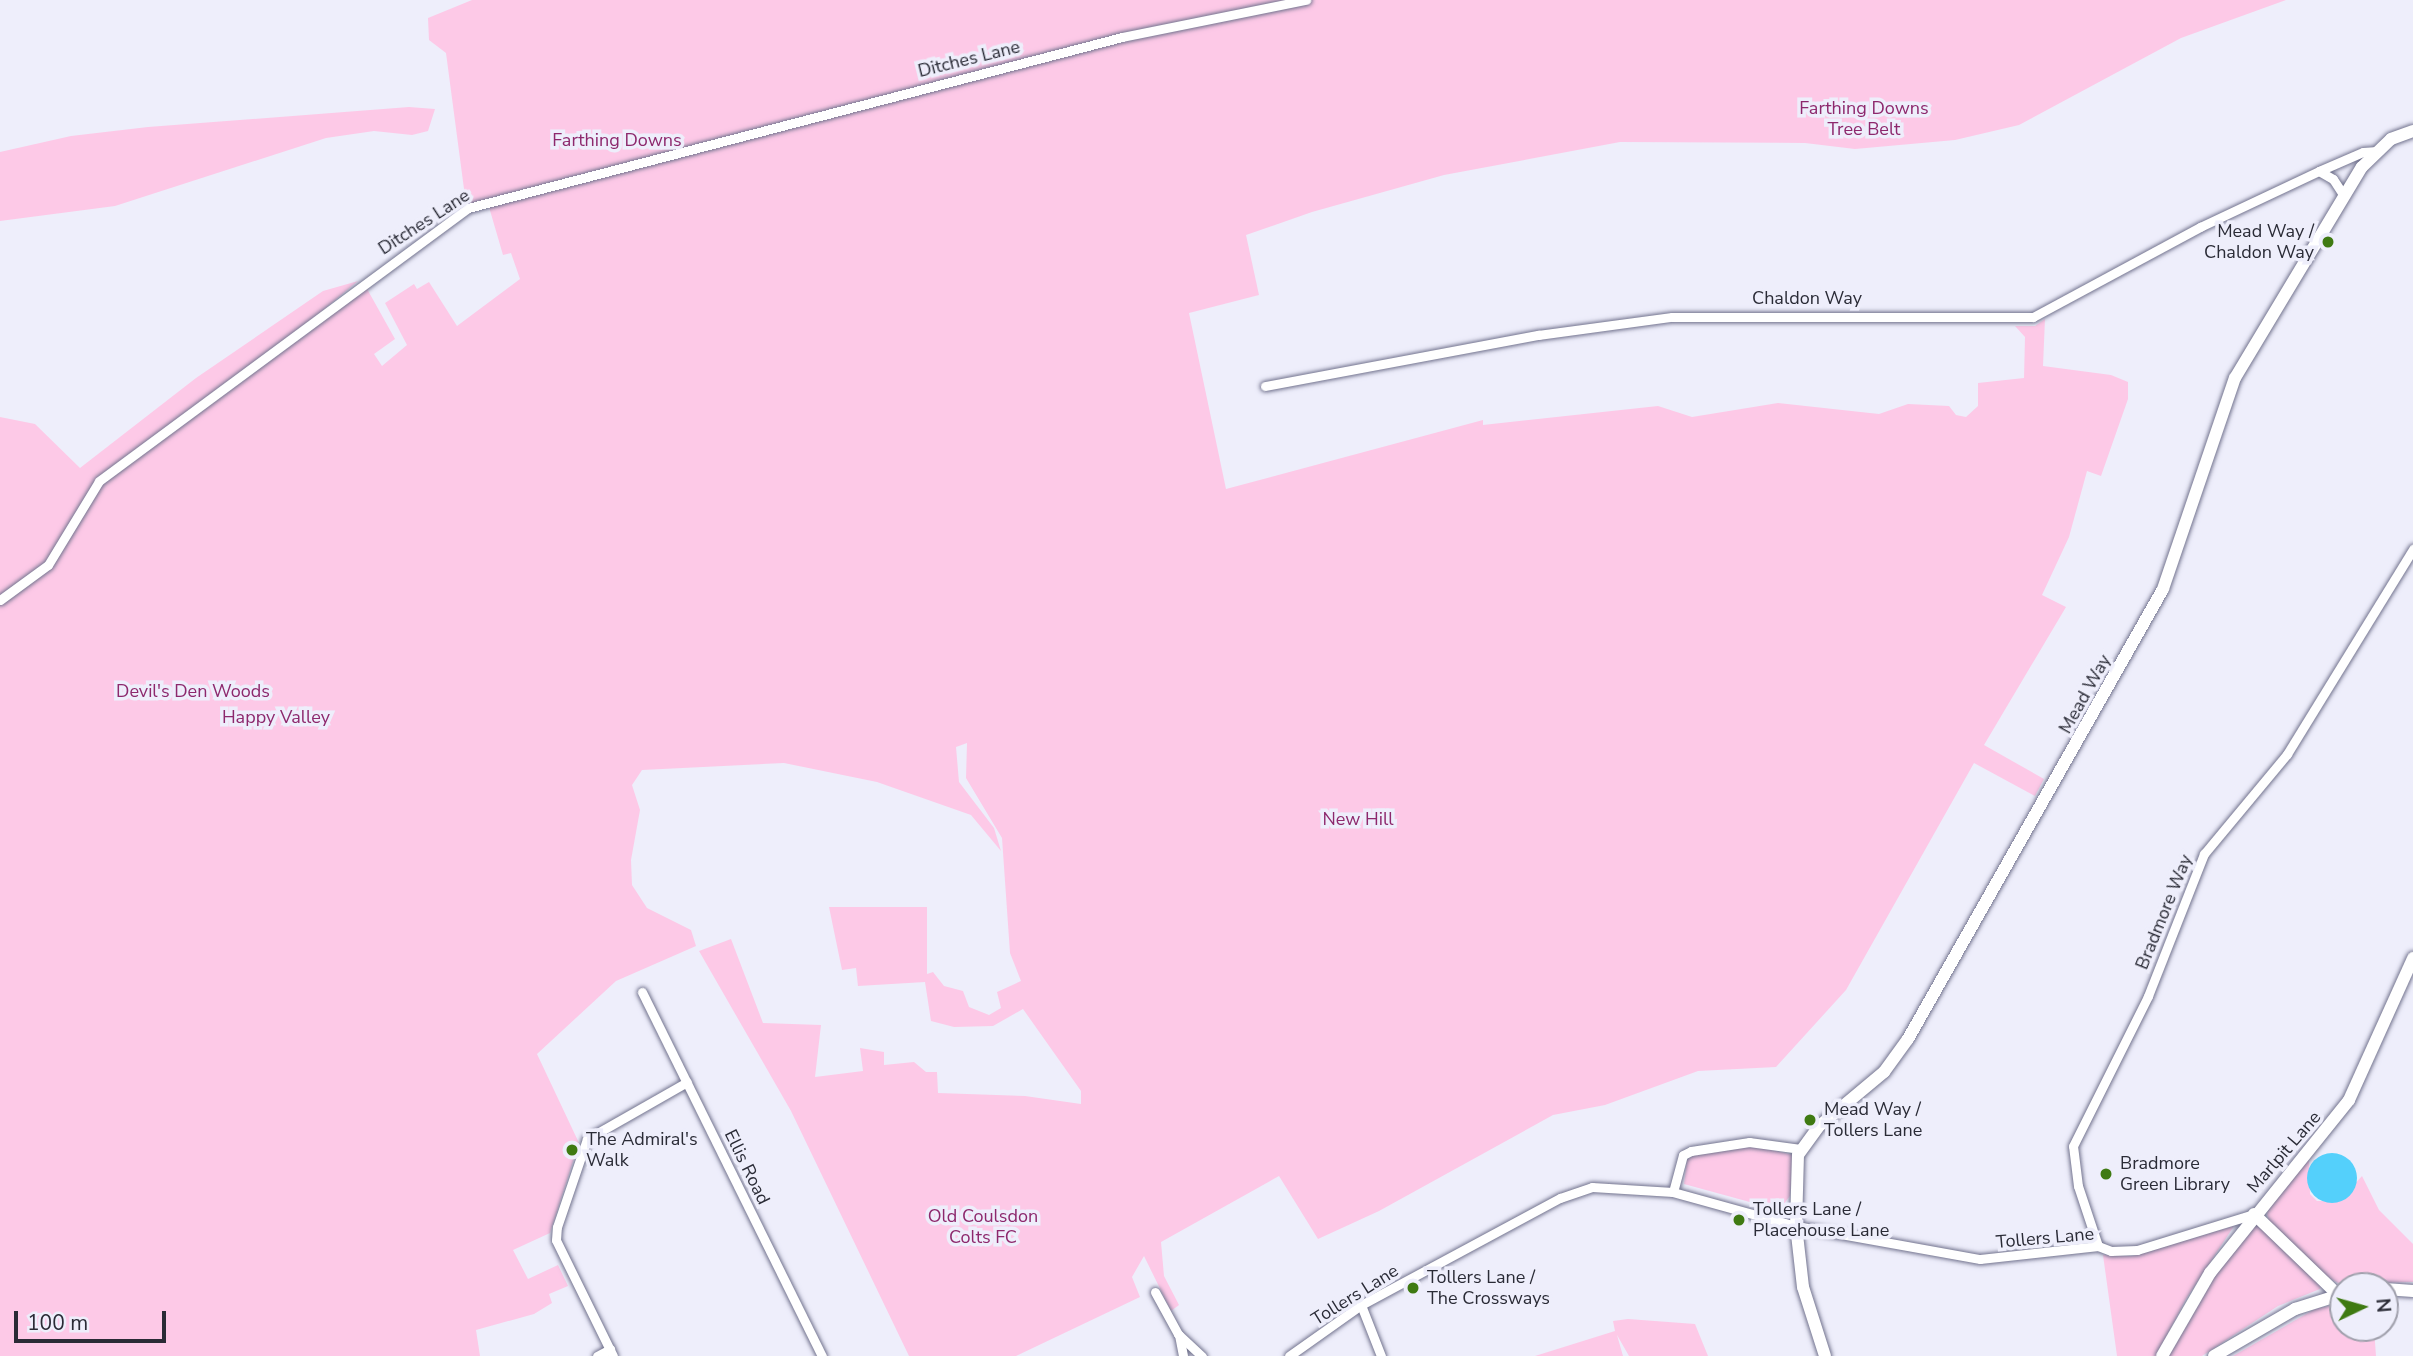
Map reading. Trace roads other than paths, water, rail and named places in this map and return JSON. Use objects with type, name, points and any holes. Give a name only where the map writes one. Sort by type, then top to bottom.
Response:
[{"type":"street","name":"Ditches Lane","points":[[0,600],[48,565],[99,481],[468,208],[1122,37],[1306,0]]},
{"type":"street","name":"Chaldon Way","points":[[1265,386],[1538,335],[1672,317],[2033,317],[2319,170],[2362,152],[2377,151],[2413,131]]},
{"type":"street","name":"Mead Way","points":[[1825,1356],[1803,1287],[1796,1226],[1794,1171],[1801,1149],[1818,1127],[1884,1072],[1908,1039],[2162,589],[2235,378],[2344,197],[2377,151]]},
{"type":"street","points":[[2319,170],[2333,179],[2344,197]]},
{"type":"street","name":"Bradmore Way","points":[[2098,1246],[2078,1186],[2073,1146],[2148,996],[2204,854],[2287,754],[2413,551]]},
{"type":"street","name":"Marlpit Lane","points":[[2162,1356],[2210,1273],[2254,1214],[2349,1100],[2413,958]]},
{"type":"street","name":"Ellis Road","points":[[642,992],[822,1356]]},
{"type":"street","points":[[597,1356],[611,1353],[556,1240],[557,1227],[587,1139],[687,1082]]},
{"type":"street","points":[[1673,1192],[1684,1155],[1691,1151],[1749,1142],[1801,1149]]},
{"type":"street","name":"Tollers Lane","points":[[1289,1356],[1362,1305],[1560,1198],[1592,1187],[1673,1192],[1796,1226],[1980,1258],[2098,1246],[2111,1251],[2137,1250],[2254,1214]]},
{"type":"street","points":[[2254,1214],[2329,1284]]},
{"type":"street","points":[[1154,1292],[1178,1334],[1183,1356]]},
{"type":"street","points":[[2214,1356],[2295,1309],[2329,1298]]},
{"type":"street","points":[[1362,1305],[1381,1356]]},
{"type":"street","points":[[1178,1334],[1202,1356]]},
{"type":"water","points":[[2332,1153],[2350,1160],[2357,1178],[2350,1196],[2332,1203],[2314,1196],[2307,1178],[2314,1160]]},
{"type":"place","name":"Mead Way / Chaldon Way","points":[[2328,242]]},
{"type":"place","name":"Mead Way / Tollers Lane","points":[[1810,1120]]},
{"type":"place","name":"The Admiral's Walk","points":[[572,1150]]},
{"type":"place","name":"Bradmore Green Library","points":[[2106,1174]]},
{"type":"place","name":"Tollers Lane / Placehouse Lane","points":[[1739,1220]]},
{"type":"place","name":"Tollers Lane / The Crossways","points":[[1413,1288]]},
{"type":"park label","name":"Farthing Downs Tree Belt","points":[[1864,119]]},
{"type":"park label","name":"Farthing Downs","points":[[617,140]]},
{"type":"park label","name":"Devil's Den Woods","points":[[193,691]]},
{"type":"park label","name":"Happy Valley","points":[[276,717]]},
{"type":"park label","name":"New Hill","points":[[1358,819]]},
{"type":"park label","name":"Old Coulsdon Colts FC","points":[[983,1227]]}]
